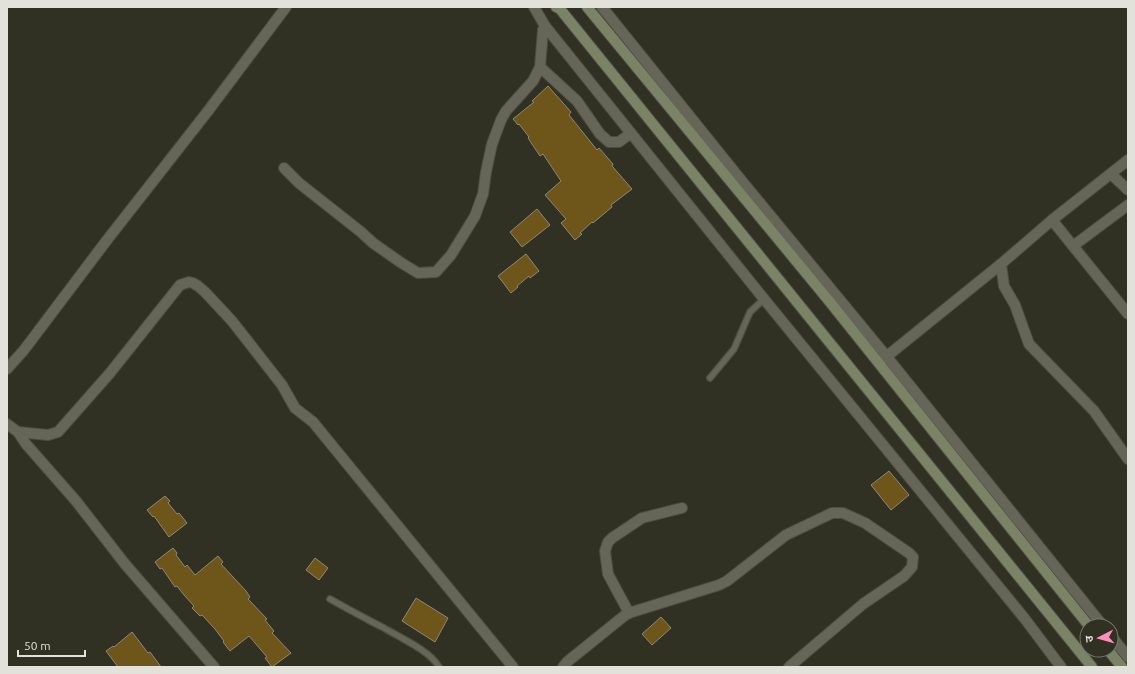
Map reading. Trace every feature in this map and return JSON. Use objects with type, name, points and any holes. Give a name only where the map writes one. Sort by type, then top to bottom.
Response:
[{"type":"street","points":[[7,369],[24,350],[286,7]]},
{"type":"street","points":[[534,7],[545,26],[764,299],[1025,619],[1061,667]]},
{"type":"street","points":[[556,7],[560,9],[800,304],[1092,667]]},
{"type":"street","points":[[587,7],[883,360],[1096,618]]},
{"type":"street","points":[[602,7],[883,360],[1083,618]]},
{"type":"street","points":[[284,168],[302,185],[373,243],[400,262],[418,273],[436,272],[451,255],[475,216],[483,194],[492,144],[503,115],[533,81],[540,67],[545,26]]},
{"type":"street","points":[[540,67],[577,101],[600,134],[609,142],[619,142],[631,133]]},
{"type":"street","points":[[883,360],[1001,264],[1052,220],[1128,160]]},
{"type":"street","points":[[1112,174],[1128,190]]},
{"type":"street","points":[[1073,246],[1128,205]]},
{"type":"street","points":[[1052,220],[1128,314]]},
{"type":"street","points":[[1001,264],[1004,286],[1015,305],[1029,344],[1094,411],[1128,460]]},
{"type":"street","points":[[18,432],[48,435],[58,432],[110,373],[180,285],[189,282],[198,286],[232,321],[282,385],[294,408],[314,422],[513,667]]},
{"type":"street","points":[[7,424],[18,432],[26,444],[76,501],[124,564],[214,667]]},
{"type":"street","points":[[629,613],[608,574],[605,552],[608,542],[642,518],[682,508]]},
{"type":"street","points":[[563,667],[567,662],[629,613],[719,585],[786,535],[832,513],[843,513],[865,523],[913,557],[912,567],[904,576],[863,604],[789,667]]},
{"type":"street","points":[[1119,646],[1128,657]]},
{"type":"street","points":[[1115,658],[1122,667]]},
{"type":"lane","points":[[710,378],[734,349],[750,312],[764,299]]},
{"type":"lane","points":[[330,599],[430,656],[436,661],[439,667]]},
{"type":"building","points":[[548,86],[571,112],[569,115],[597,150],[599,148],[632,189],[611,205],[612,207],[593,223],[592,222],[575,240],[561,223],[566,219],[545,195],[561,181],[543,154],[540,156],[528,138],[529,137],[513,119],[534,102],[532,101]]},
{"type":"building","points":[[537,209],[550,225],[522,247],[510,232]]},
{"type":"building","points":[[526,254],[539,271],[530,278],[529,276],[511,293],[498,276]]},
{"type":"building","points":[[889,471],[909,495],[891,510],[871,485]]},
{"type":"building","points":[[165,496],[170,501],[168,503],[187,523],[169,537],[154,516],[153,517],[147,510]]},
{"type":"building","points":[[173,548],[177,553],[176,555],[185,567],[187,565],[195,575],[218,556],[223,562],[221,564],[246,591],[250,597],[248,599],[267,619],[265,620],[274,631],[272,633],[291,653],[272,667],[265,658],[267,657],[249,636],[230,651],[215,629],[202,615],[200,616],[192,608],[194,606],[177,586],[175,587],[162,568],[160,569],[155,562]]},
{"type":"building","points":[[315,558],[328,568],[319,580],[306,570]]},
{"type":"building","points":[[416,598],[448,618],[435,642],[402,621]]},
{"type":"building","points":[[661,617],[671,628],[652,645],[642,634]]},
{"type":"building","points":[[132,632],[161,667],[118,667],[106,651],[113,646],[114,647]]}]
